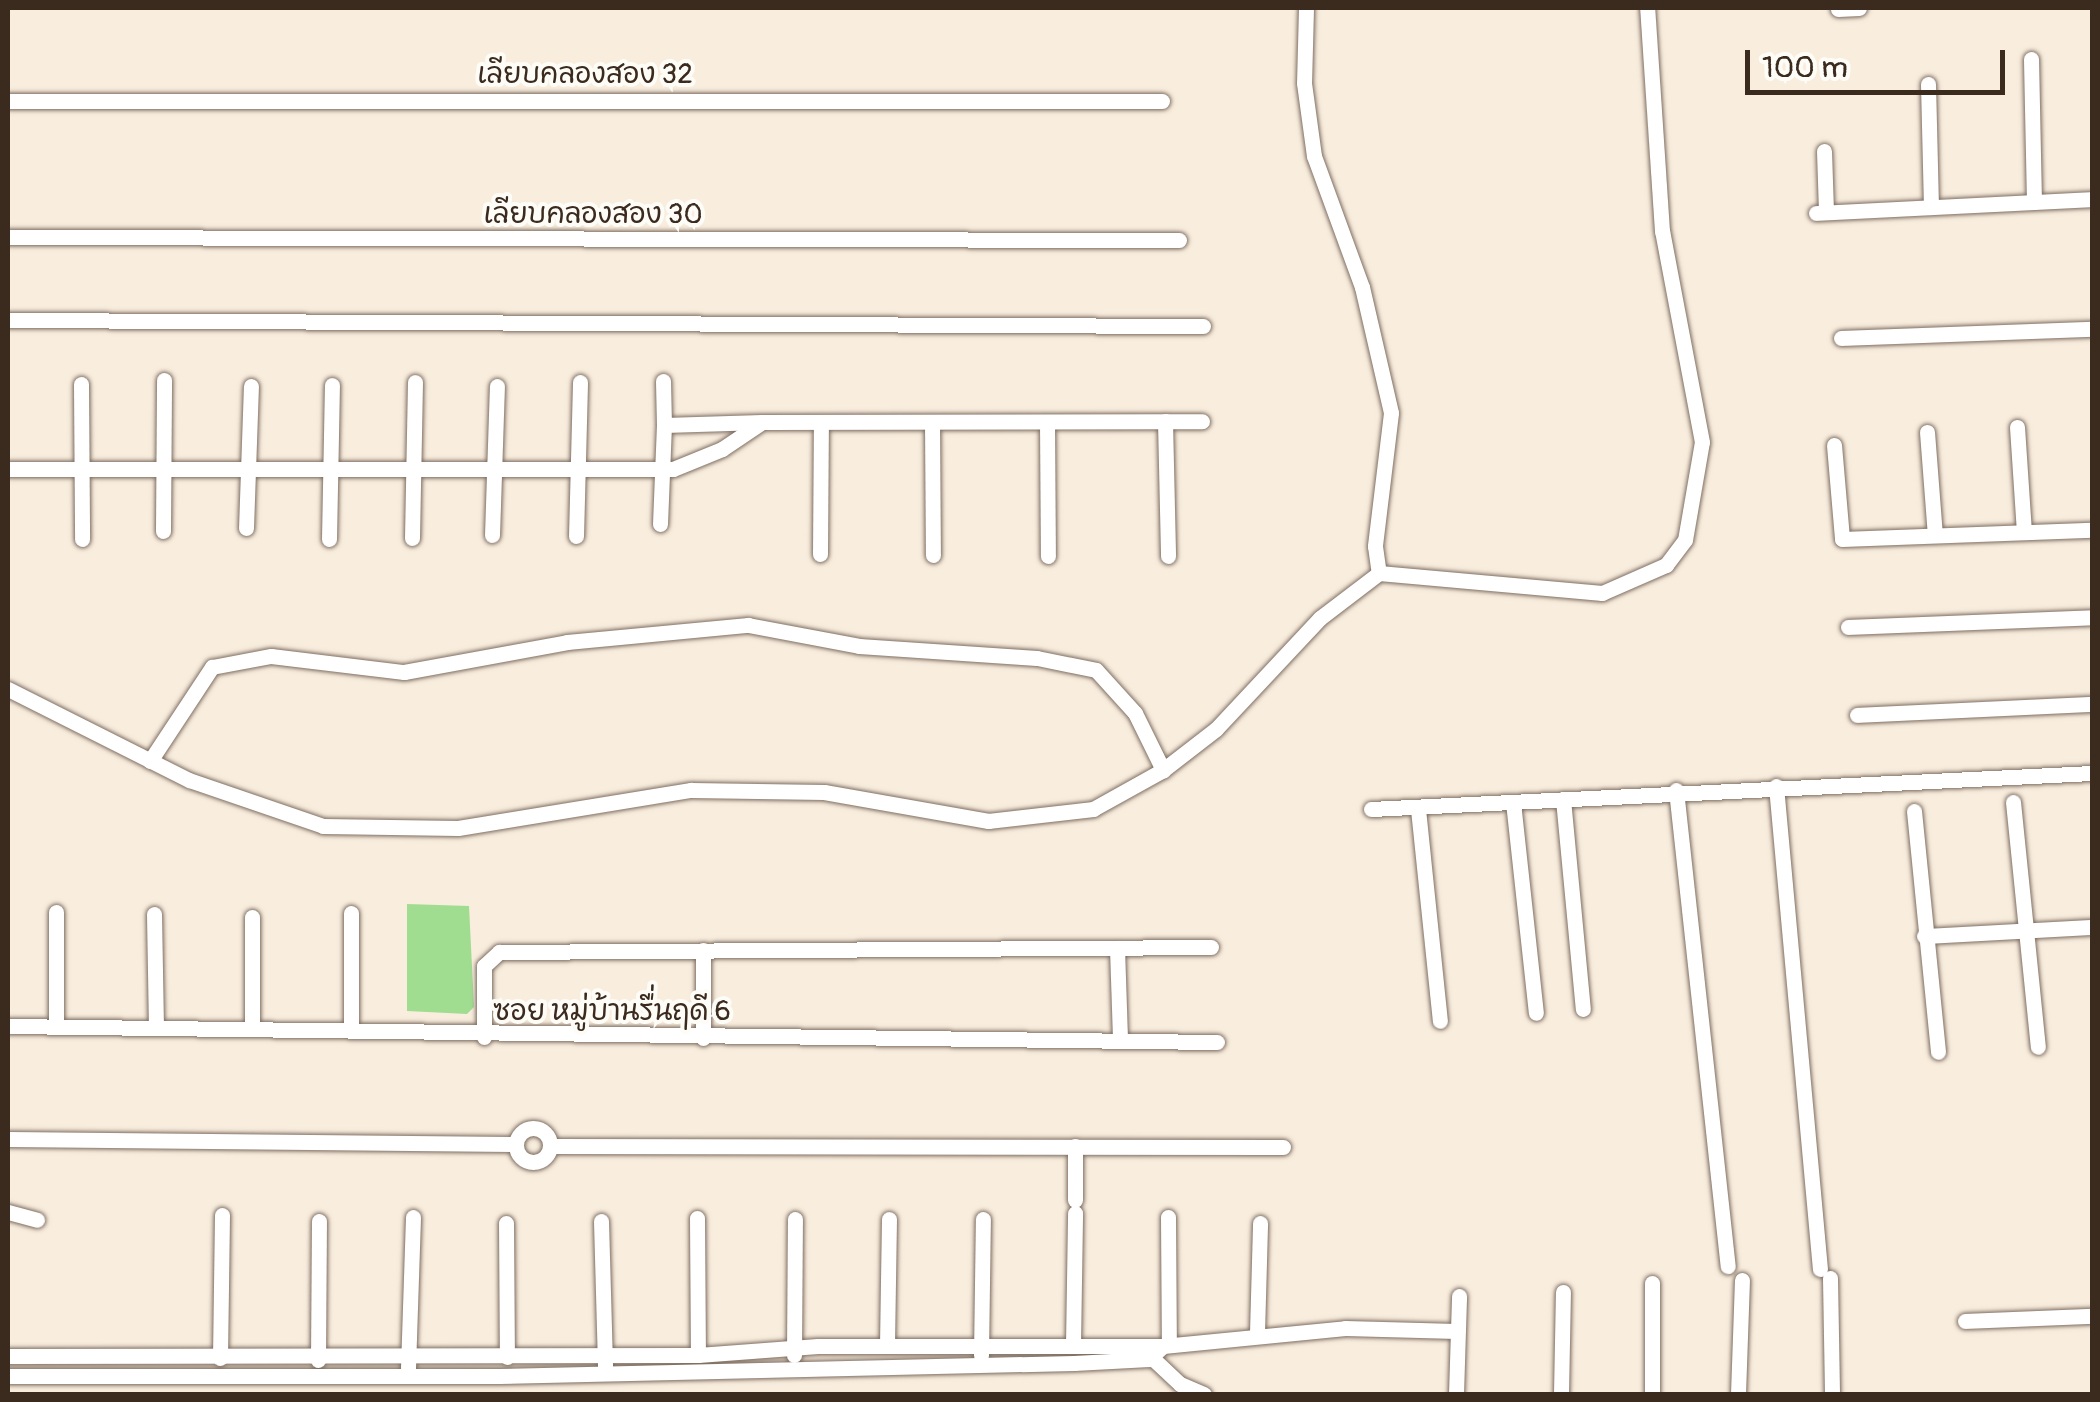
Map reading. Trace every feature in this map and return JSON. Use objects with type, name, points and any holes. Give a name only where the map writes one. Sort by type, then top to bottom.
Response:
[{"type":"street","points":[[1306,8],[1304,83],[1314,156],[1362,287],[1391,414],[1375,546],[1379,573]]},
{"type":"street","points":[[8,689],[150,760],[280,816],[397,831],[495,823],[690,790],[824,792],[936,814],[1039,820],[1092,809],[1163,770],[1216,729],[1320,618],[1379,573],[1602,593],[1666,565],[1684,540],[1702,442],[1697,386],[1662,231],[1647,8]]},
{"type":"street","points":[[1838,9],[1859,8]]},
{"type":"street","points":[[2031,59],[2034,202]]},
{"type":"street","points":[[1928,84],[1931,207]]},
{"type":"street","name":"เลียบคลองสอง 32","points":[[8,101],[1162,101]]},
{"type":"street","points":[[1824,151],[1821,213],[2092,199]]},
{"type":"street","name":"เลียบคลองสอง 30","points":[[8,237],[1180,240]]},
{"type":"street","points":[[8,320],[1203,326]]},
{"type":"street","points":[[1841,338],[2092,329]]},
{"type":"street","points":[[163,531],[164,380]]},
{"type":"street","points":[[660,524],[663,381]]},
{"type":"street","points":[[412,538],[415,382]]},
{"type":"street","points":[[576,536],[580,382]]},
{"type":"street","points":[[81,384],[82,539]]},
{"type":"street","points":[[329,539],[327,466],[332,385]]},
{"type":"street","points":[[246,528],[251,386]]},
{"type":"street","points":[[492,535],[498,386]]},
{"type":"street","points":[[1165,421],[1168,556]]},
{"type":"street","points":[[664,426],[762,422],[1202,421]]},
{"type":"street","points":[[8,469],[327,466],[661,469],[722,449],[762,422]]},
{"type":"street","points":[[820,554],[821,422]]},
{"type":"street","points":[[932,422],[933,555]]},
{"type":"street","points":[[1047,422],[1048,556]]},
{"type":"street","points":[[2017,427],[2024,532]]},
{"type":"street","points":[[1927,432],[1935,536]]},
{"type":"street","points":[[1834,445],[1842,539],[2092,530]]},
{"type":"street","points":[[1848,627],[2092,616]]},
{"type":"street","points":[[150,760],[212,667],[270,656],[404,672],[567,642],[748,625],[859,646],[1037,658],[1096,670],[1135,713],[1163,770]]},
{"type":"street","points":[[1857,715],[2092,704]]},
{"type":"street","points":[[1370,809],[1676,790],[2092,773]]},
{"type":"street","points":[[1776,786],[1825,1273],[1832,1394]]},
{"type":"street","points":[[1676,790],[1728,1266]]},
{"type":"street","points":[[1562,799],[1583,1009]]},
{"type":"street","points":[[1513,802],[1536,1012]]},
{"type":"street","points":[[2013,802],[2038,1047]]},
{"type":"street","points":[[1418,809],[1440,1021]]},
{"type":"street","points":[[1914,811],[1938,1052]]},
{"type":"street","points":[[56,912],[56,1026]]},
{"type":"street","points":[[154,914],[156,1027]]},
{"type":"street","points":[[351,914],[351,1028]]},
{"type":"street","points":[[252,917],[252,1027]]},
{"type":"street","points":[[1924,936],[2092,928]]},
{"type":"street","points":[[484,1037],[484,966],[493,954],[1211,947]]},
{"type":"street","points":[[1117,948],[1120,1040]]},
{"type":"street","points":[[702,950],[702,1038]]},
{"type":"street","name":"ซอย หมู่บ้านรื่นฤดี 6","points":[[8,1026],[351,1028],[484,1037],[1217,1042]]},
{"type":"street","points":[[8,1140],[516,1144],[528,1161],[543,1159],[550,1146],[1283,1147]]},
{"type":"street","points":[[1072,1345],[1075,1146]]},
{"type":"street","points":[[8,1212],[37,1220]]},
{"type":"street","points":[[220,1358],[222,1215]]},
{"type":"street","points":[[407,1377],[414,1217]]},
{"type":"street","points":[[697,1218],[698,1355]]},
{"type":"street","points":[[1157,1349],[1168,1218]]},
{"type":"street","points":[[794,1366],[795,1219]]},
{"type":"street","points":[[886,1346],[888,1219]]},
{"type":"street","points":[[981,1364],[983,1219]]},
{"type":"street","points":[[318,1360],[319,1220]]},
{"type":"street","points":[[602,1220],[605,1374]]},
{"type":"street","points":[[506,1223],[506,1357]]},
{"type":"street","points":[[1257,1334],[1260,1223]]},
{"type":"street","points":[[1738,1394],[1742,1280]]},
{"type":"street","points":[[1652,1283],[1652,1394]]},
{"type":"street","points":[[1561,1394],[1564,1292]]},
{"type":"street","points":[[1456,1394],[1458,1296]]},
{"type":"street","points":[[1965,1321],[2092,1316]]},
{"type":"street","points":[[8,1376],[407,1377],[981,1364],[1157,1349],[1257,1334],[1457,1331]]},
{"type":"street","points":[[8,1356],[318,1360],[1072,1345],[1157,1349],[1204,1394]]},
{"type":"street","points":[[94,1357],[94,1377]]},
{"type":"green space","points":[[407,904],[469,906],[474,1007],[467,1014],[407,1011]]}]
